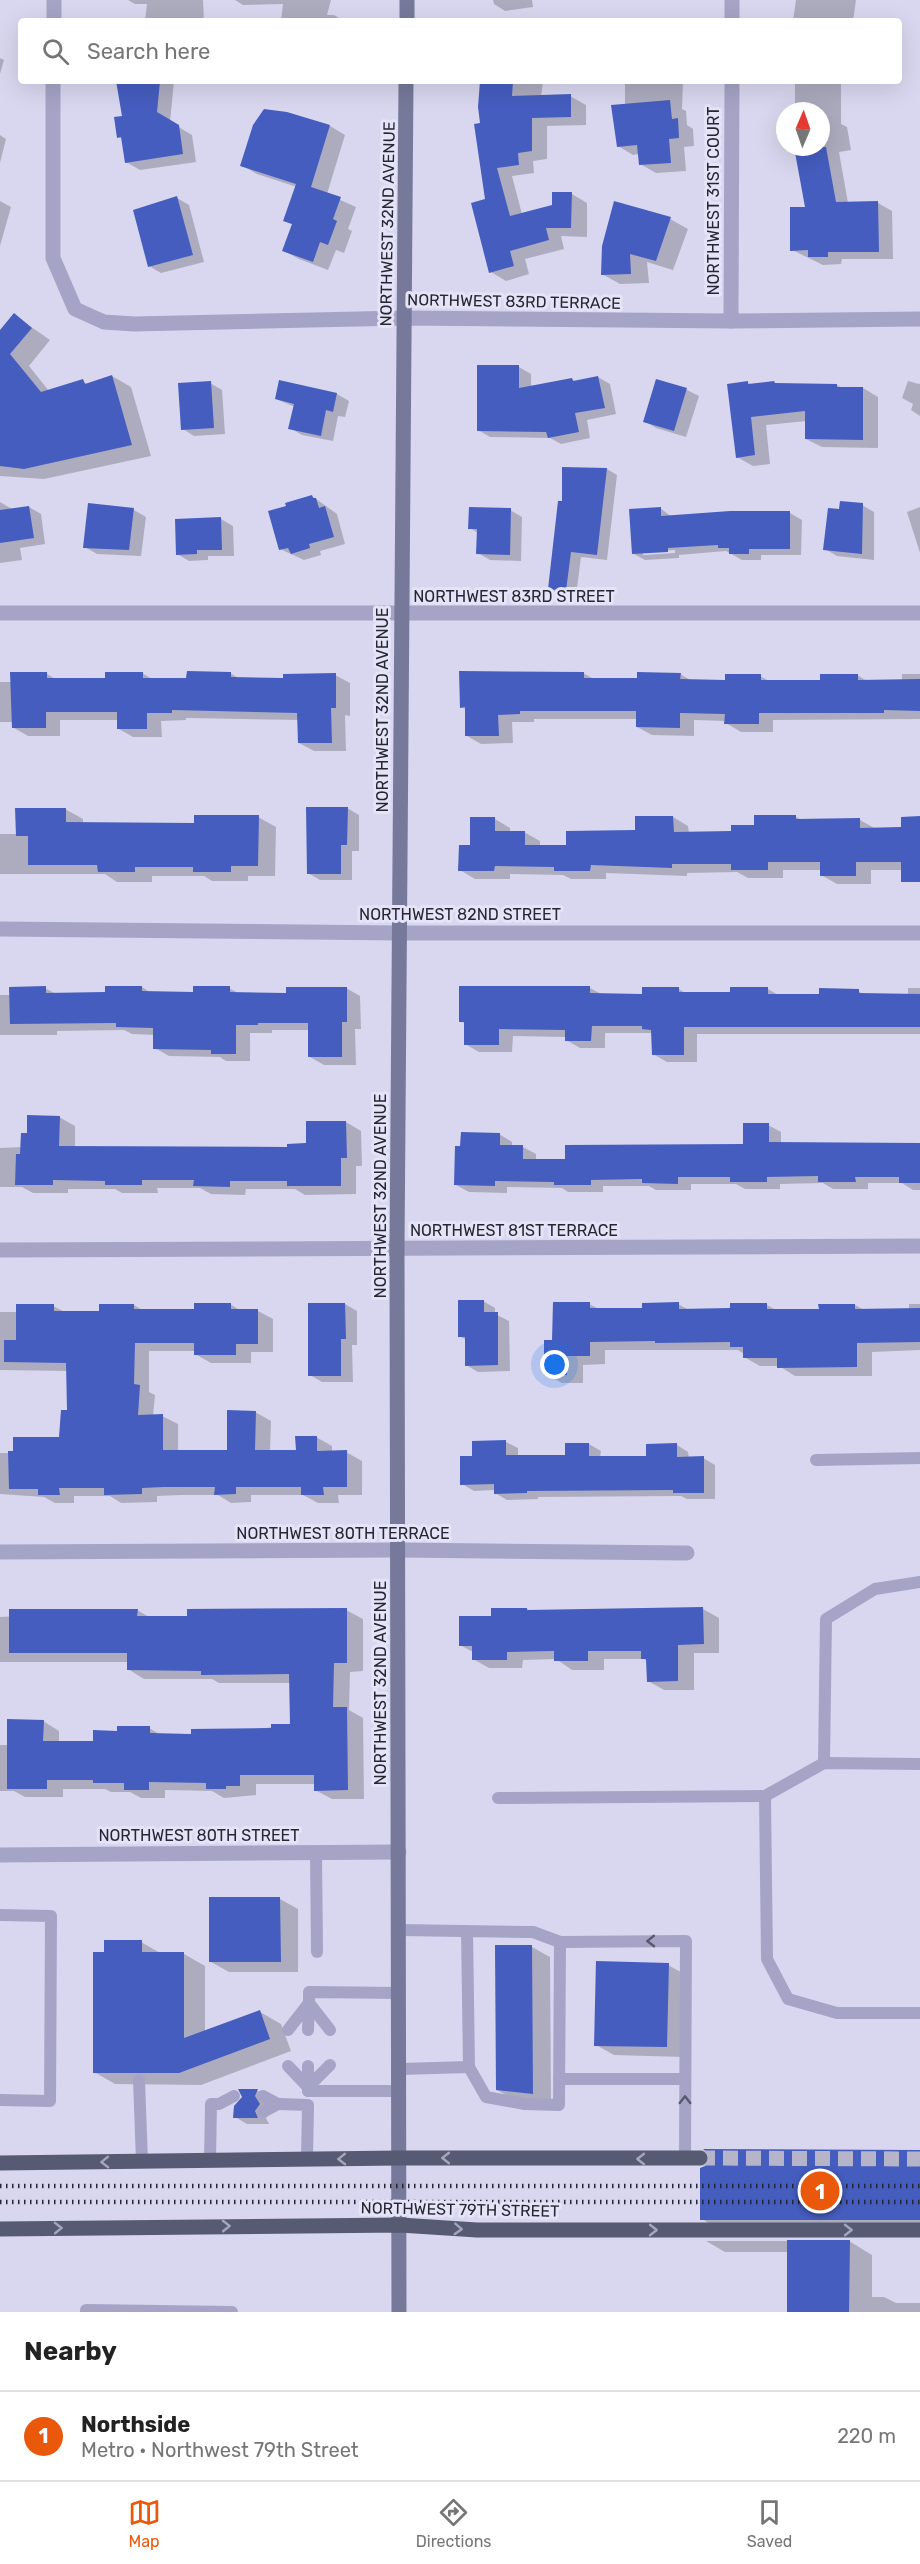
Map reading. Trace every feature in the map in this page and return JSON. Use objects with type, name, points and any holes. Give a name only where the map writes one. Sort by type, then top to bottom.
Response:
[{"type":"main road","points":[[407,0],[407,18]]},
{"type":"main road","name":"NORTHWEST 32ND AVENUE","points":[[399,2312],[397,1248],[400,614],[406,84]]},
{"type":"main road","points":[[0,2163],[400,2158],[692,2159]]},
{"type":"main road","name":"NORTHWEST 79TH STREET","points":[[0,2229],[400,2225],[477,2230],[920,2230]]},
{"type":"street","points":[[54,0],[54,18]]},
{"type":"street","points":[[732,0],[732,18]]},
{"type":"street","name":"NORTHWEST 83RD TERRACE","points":[[53,84],[53,258],[75,309],[104,322],[134,324],[404,318],[731,321],[920,319]]},
{"type":"street","name":"NORTHWEST 31ST COURT","points":[[731,321],[732,84]]},
{"type":"street","name":"NORTHWEST 83RD STREET","points":[[0,613],[920,613]]},
{"type":"street","name":"NORTHWEST 82ND STREET","points":[[0,928],[400,933],[920,933]]},
{"type":"street","name":"NORTHWEST 81ST TERRACE","points":[[0,1250],[920,1246]]},
{"type":"street","name":"NORTHWEST 80TH TERRACE","points":[[0,1552],[398,1550],[687,1553]]},
{"type":"street","name":"NORTHWEST 80TH STREET","points":[[0,1855],[399,1852]]},
{"type":"lane","points":[[816,1460],[920,1458]]},
{"type":"lane","points":[[824,1763],[826,1619],[875,1590],[920,1582]]},
{"type":"lane","points":[[498,1798],[765,1796],[824,1763],[920,1764]]},
{"type":"lane","points":[[765,1796],[767,1959],[788,1999],[837,2013],[920,2013]]},
{"type":"lane","points":[[316,1852],[316,1952]]},
{"type":"lane","points":[[0,1915],[51,1916],[51,1939],[50,2101],[0,2100]]},
{"type":"lane","points":[[399,1930],[533,1932],[560,1942],[686,1941],[685,2079],[692,2159]]},
{"type":"lane","points":[[467,1931],[468,2067],[486,2097],[525,2104],[559,2105],[560,1942]]},
{"type":"lane","points":[[308,2030],[309,1992],[400,1993]]},
{"type":"lane","points":[[309,2003],[330,2030]]},
{"type":"lane","points":[[288,2030],[309,2003]]},
{"type":"lane","points":[[308,2089],[330,2065]]},
{"type":"lane","points":[[288,2066],[308,2089],[400,2091]]},
{"type":"lane","points":[[307,2159],[308,2066]]},
{"type":"lane","points":[[400,2069],[468,2067]]},
{"type":"lane","points":[[559,2079],[685,2079]]},
{"type":"lane","points":[[139,2080],[142,2161]]},
{"type":"lane","points":[[219,2104],[234,2096]]},
{"type":"lane","points":[[263,2096],[278,2104],[308,2104]]},
{"type":"lane","points":[[210,2160],[211,2104],[219,2104],[234,2111]]},
{"type":"lane","points":[[263,2112],[278,2104]]},
{"type":"lane","points":[[86,2312],[86,2310],[232,2312]]},
{"type":"building","points":[[117,84],[160,84],[157,112],[179,125],[183,154],[125,163],[121,137],[117,138],[114,117],[122,116]]},
{"type":"building","points":[[480,84],[513,84],[512,96],[571,94],[571,117],[532,118],[532,151],[518,153],[519,165],[497,168],[510,216],[552,205],[552,192],[572,192],[571,228],[546,228],[549,240],[510,251],[514,266],[489,273],[471,203],[485,199],[474,124],[480,123],[478,107]]},
{"type":"building","points":[[670,100],[672,119],[678,118],[679,138],[669,139],[671,163],[639,165],[637,145],[617,147],[611,105]]},
{"type":"building","points":[[264,109],[287,112],[330,125],[311,187],[341,197],[333,219],[337,221],[328,245],[320,242],[313,262],[282,251],[292,224],[283,221],[296,184],[240,166],[253,125]]},
{"type":"building","points":[[796,156],[828,156],[836,202],[878,201],[879,252],[828,252],[828,257],[808,257],[808,250],[790,251],[790,207],[805,207]]},
{"type":"building","points":[[177,196],[193,255],[148,267],[133,210]]},
{"type":"building","points":[[614,201],[671,217],[656,261],[630,254],[631,274],[601,275],[602,246]]},
{"type":"building","points":[[14,313],[32,328],[10,354],[41,392],[83,379],[85,384],[112,375],[132,445],[24,469],[0,466],[0,330]]},
{"type":"building","points":[[477,365],[519,365],[519,388],[572,378],[573,381],[598,376],[605,408],[575,413],[579,432],[548,438],[546,432],[477,431]]},
{"type":"building","points":[[656,379],[687,388],[674,431],[643,422]]},
{"type":"building","points":[[279,380],[337,393],[333,412],[326,410],[321,436],[288,429],[294,404],[275,399]]},
{"type":"building","points":[[211,381],[214,428],[181,430],[178,383]]},
{"type":"building","points":[[748,381],[748,384],[774,381],[775,383],[837,384],[837,387],[863,387],[863,440],[805,439],[805,411],[751,417],[755,455],[736,458],[727,384]]},
{"type":"building","points":[[562,467],[607,468],[597,555],[571,552],[566,591],[548,589],[558,501],[562,501]]},
{"type":"building","points":[[312,495],[316,498],[319,508],[325,506],[334,537],[309,544],[310,548],[291,554],[288,548],[279,550],[268,511]]},
{"type":"building","points":[[840,501],[863,503],[862,554],[823,550],[828,508],[839,509]]},
{"type":"building","points":[[88,503],[134,508],[129,550],[83,548]]},
{"type":"building","points":[[29,506],[34,538],[0,543],[0,510]]},
{"type":"building","points":[[469,507],[511,508],[510,555],[476,554],[477,529],[468,529]]},
{"type":"building","points":[[661,507],[661,516],[730,511],[790,511],[790,549],[749,549],[749,554],[729,554],[729,548],[718,548],[718,545],[668,548],[668,552],[632,554],[629,509]]},
{"type":"building","points":[[221,517],[222,550],[197,550],[197,554],[176,555],[175,519]]},
{"type":"building","points":[[187,671],[231,672],[231,677],[283,678],[283,674],[336,673],[336,708],[331,708],[332,743],[298,743],[297,713],[172,710],[172,713],[147,713],[147,729],[117,729],[117,712],[46,712],[46,728],[12,728],[10,672],[47,672],[47,678],[105,678],[105,672],[143,672],[143,678],[186,678]]},
{"type":"building","points":[[459,671],[584,672],[584,678],[637,678],[637,672],[681,673],[680,679],[725,680],[725,674],[761,674],[761,680],[820,680],[820,674],[858,674],[858,680],[920,679],[920,711],[759,713],[759,724],[724,724],[725,714],[680,713],[680,728],[636,727],[636,711],[520,711],[520,714],[498,715],[499,736],[465,736],[465,707],[460,708]]},
{"type":"building","points":[[306,807],[348,807],[347,845],[341,845],[341,874],[307,874]]},
{"type":"building","points":[[15,808],[66,808],[66,822],[194,823],[194,815],[259,815],[258,866],[231,866],[231,872],[193,872],[193,867],[135,867],[135,872],[98,872],[97,865],[28,865],[28,836],[16,836]]},
{"type":"building","points":[[754,815],[796,815],[796,819],[860,818],[860,828],[901,827],[901,817],[920,816],[920,882],[901,882],[901,862],[856,862],[856,876],[820,876],[820,862],[768,862],[768,870],[731,870],[731,864],[672,864],[672,868],[591,865],[590,871],[554,871],[554,867],[495,866],[494,871],[458,871],[459,845],[470,845],[470,817],[495,817],[495,831],[525,831],[525,845],[566,845],[566,831],[635,830],[635,816],[673,816],[674,832],[731,831],[731,825],[754,825]]},
{"type":"building","points":[[46,986],[46,993],[105,992],[105,986],[142,986],[142,991],[193,992],[193,986],[230,986],[230,992],[286,993],[286,987],[347,987],[347,1022],[342,1022],[342,1057],[308,1057],[308,1023],[236,1025],[236,1054],[211,1054],[211,1050],[153,1049],[153,1028],[116,1027],[116,1023],[10,1024],[9,987]]},
{"type":"building","points":[[459,986],[590,986],[590,993],[642,994],[642,987],[679,987],[679,992],[730,992],[730,987],[768,987],[768,994],[819,994],[819,988],[859,989],[859,993],[920,994],[920,1027],[684,1027],[684,1055],[652,1055],[651,1030],[642,1029],[642,1026],[592,1026],[591,1041],[565,1041],[565,1030],[499,1029],[499,1045],[464,1045],[464,1022],[459,1022]]},
{"type":"building","points":[[27,1115],[60,1116],[59,1146],[287,1147],[287,1144],[306,1143],[306,1121],[346,1121],[347,1158],[341,1158],[341,1186],[287,1186],[287,1181],[230,1181],[230,1187],[193,1186],[194,1180],[142,1180],[142,1185],[105,1185],[105,1181],[53,1180],[53,1185],[15,1185],[16,1154],[20,1154],[21,1133],[27,1133]]},
{"type":"building","points":[[743,1123],[769,1123],[769,1142],[920,1143],[920,1183],[899,1183],[899,1177],[855,1177],[856,1182],[818,1182],[818,1176],[767,1177],[767,1182],[730,1182],[730,1177],[678,1177],[678,1184],[642,1183],[642,1179],[591,1180],[591,1185],[495,1181],[495,1186],[454,1185],[455,1146],[460,1146],[461,1132],[500,1133],[500,1145],[523,1145],[523,1159],[565,1159],[565,1145],[743,1144]]},
{"type":"building","points":[[458,1300],[484,1300],[484,1312],[498,1312],[498,1365],[465,1366],[465,1337],[458,1337]]},
{"type":"building","points":[[553,1302],[590,1302],[590,1308],[642,1308],[642,1303],[679,1302],[679,1309],[730,1308],[730,1303],[767,1303],[767,1309],[819,1309],[818,1304],[855,1304],[855,1309],[920,1308],[920,1342],[857,1343],[857,1367],[777,1368],[777,1358],[743,1358],[743,1347],[730,1347],[730,1342],[590,1342],[590,1356],[567,1356],[567,1375],[544,1375],[544,1340],[552,1340]]},
{"type":"building","points":[[194,1303],[231,1303],[231,1309],[258,1309],[258,1344],[236,1344],[236,1355],[194,1355],[194,1343],[135,1343],[134,1384],[140,1385],[138,1415],[163,1414],[163,1450],[227,1450],[227,1410],[256,1411],[255,1450],[296,1450],[295,1436],[317,1436],[317,1451],[347,1450],[347,1487],[323,1487],[324,1495],[301,1495],[301,1487],[236,1487],[236,1494],[214,1495],[215,1487],[142,1488],[142,1494],[104,1495],[104,1488],[59,1488],[60,1495],[38,1495],[38,1489],[9,1489],[8,1451],[13,1451],[13,1437],[59,1437],[61,1410],[67,1410],[66,1363],[4,1362],[4,1340],[16,1340],[16,1304],[54,1304],[54,1311],[99,1311],[99,1304],[134,1304],[134,1309],[194,1309]]},
{"type":"building","points":[[308,1303],[345,1303],[346,1339],[341,1339],[341,1376],[308,1376]]},
{"type":"building","points":[[506,1440],[506,1455],[565,1455],[565,1443],[589,1443],[589,1456],[646,1456],[646,1444],[677,1443],[677,1457],[704,1456],[704,1493],[673,1493],[673,1490],[527,1491],[527,1493],[494,1494],[494,1484],[460,1485],[460,1456],[472,1456],[472,1441]]},
{"type":"building","points":[[703,1607],[704,1644],[678,1645],[678,1681],[647,1682],[646,1659],[641,1659],[641,1651],[588,1651],[588,1661],[554,1661],[554,1651],[507,1652],[507,1660],[472,1660],[472,1646],[459,1646],[459,1616],[491,1616],[491,1608],[527,1608],[527,1610]]},
{"type":"building","points":[[347,1608],[347,1663],[334,1663],[333,1707],[347,1707],[348,1790],[314,1791],[314,1775],[240,1775],[240,1786],[226,1786],[226,1789],[206,1789],[206,1783],[149,1782],[149,1790],[124,1790],[124,1783],[47,1780],[47,1789],[7,1789],[7,1719],[44,1720],[43,1741],[93,1741],[93,1730],[117,1731],[117,1726],[150,1726],[150,1733],[191,1734],[191,1729],[271,1728],[271,1724],[290,1724],[289,1674],[201,1675],[201,1671],[127,1670],[127,1653],[9,1653],[9,1609],[138,1609],[137,1616],[187,1616],[187,1609]]},
{"type":"building","points":[[209,1897],[280,1897],[281,1962],[209,1962]]},
{"type":"building","points":[[104,1940],[142,1940],[142,1952],[184,1952],[184,2038],[260,2010],[270,2039],[179,2073],[93,2073],[93,1952],[104,1952]]},
{"type":"building","points":[[495,1945],[532,1945],[533,2094],[496,2090]]},
{"type":"building","points":[[596,1961],[669,1963],[667,2047],[594,2046]]},
{"type":"building","points":[[238,2089],[258,2089],[255,2096],[260,2104],[255,2111],[258,2118],[233,2118],[234,2106],[242,2097]]},
{"type":"building","points":[[703,2149],[920,2150],[920,2220],[700,2220],[700,2168],[705,2166],[710,2159],[708,2153]]},
{"type":"building","points":[[787,2240],[850,2240],[849,2312],[787,2312]]},
{"type":"tunnel","points":[[700,2158],[920,2159]]},
{"type":"railway","points":[[0,2186],[920,2186]]},
{"type":"railway","points":[[0,2202],[920,2202]]},
{"type":"place","name":"Northside","points":[[820,2191]]}]
